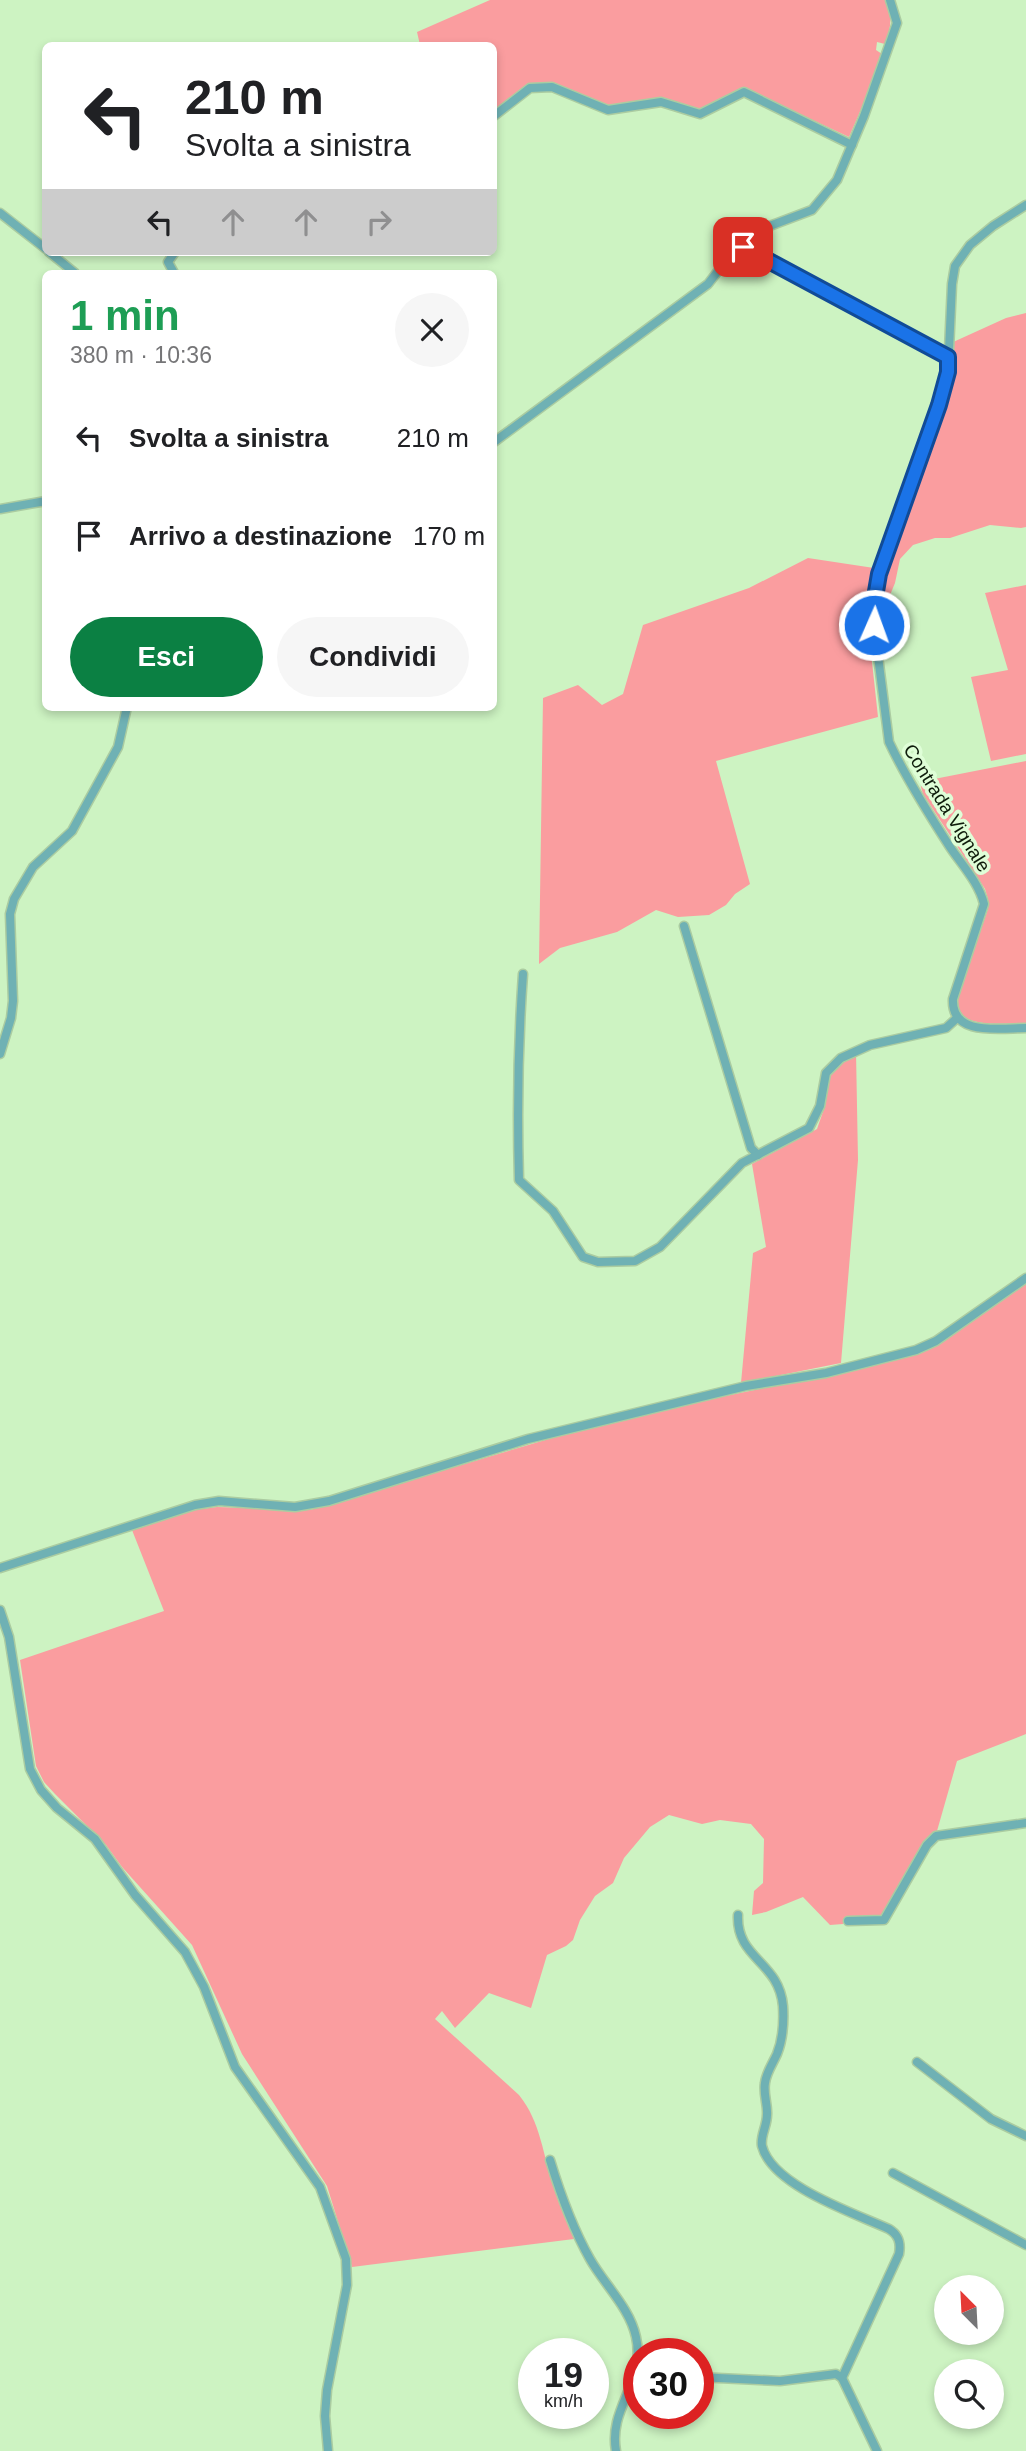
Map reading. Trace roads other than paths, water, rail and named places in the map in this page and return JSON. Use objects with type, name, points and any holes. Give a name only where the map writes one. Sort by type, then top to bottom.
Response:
[{"type":"street","points":[[497,440],[708,284],[728,258],[760,230],[813,210],[836,180],[852,145],[897,23],[890,0]]},
{"type":"street","points":[[497,114],[530,88],[552,87],[608,110],[661,102],[700,114],[744,92],[852,145]]},
{"type":"street","name":"Contrada Vignale","points":[[957,1018],[953,999],[984,904],[982,893],[930,814],[889,742],[873,609],[879,574],[939,405],[948,372],[952,284],[960,257],[993,226],[1026,205]]},
{"type":"street","points":[[0,213],[42,247]]},
{"type":"street","points":[[743,247],[948,357]]},
{"type":"street","points":[[53,256],[71,270]]},
{"type":"street","points":[[0,509],[42,502]]},
{"type":"street","points":[[0,1054],[11,1018],[13,1001],[10,914],[14,899],[33,867],[72,831],[118,747],[126,711]]},
{"type":"street","points":[[684,926],[751,1148],[758,1155]]},
{"type":"street","points":[[523,974],[516,1121],[519,1180],[553,1211],[583,1257],[598,1262],[628,1262],[644,1257],[660,1247],[734,1170],[809,1128],[820,1106],[826,1073],[841,1058],[870,1045],[946,1028],[957,1018],[969,1026],[981,1028],[1026,1028]]},
{"type":"street","points":[[0,1568],[195,1505],[219,1501],[295,1507],[329,1501],[528,1439],[746,1386],[826,1373],[916,1350],[936,1341],[1026,1278]]},
{"type":"street","points":[[0,1610],[9,1637],[30,1769],[41,1790],[57,1808],[95,1839],[135,1895],[185,1952],[204,1987],[235,2067],[320,2187],[346,2259],[347,2285],[327,2390],[325,2416],[328,2451]]},
{"type":"street","points":[[848,1921],[884,1920],[927,1845],[936,1836],[1026,1823]]},
{"type":"street","points":[[738,1915],[738,1933],[742,1942],[773,1977],[778,1985],[783,2007],[783,2037],[765,2083],[767,2118],[761,2140],[765,2154],[771,2164],[793,2182],[889,2229],[900,2242],[899,2254],[842,2378]]},
{"type":"street","points":[[917,2062],[990,2119],[1026,2136]]},
{"type":"street","points":[[550,2160],[586,2251],[626,2315],[636,2338]]},
{"type":"street","points":[[893,2173],[1026,2245]]},
{"type":"street","points":[[714,2378],[780,2381],[830,2374],[842,2378],[877,2451]]},
{"type":"street","points":[[616,2451],[614,2439],[617,2419],[623,2406]]}]
